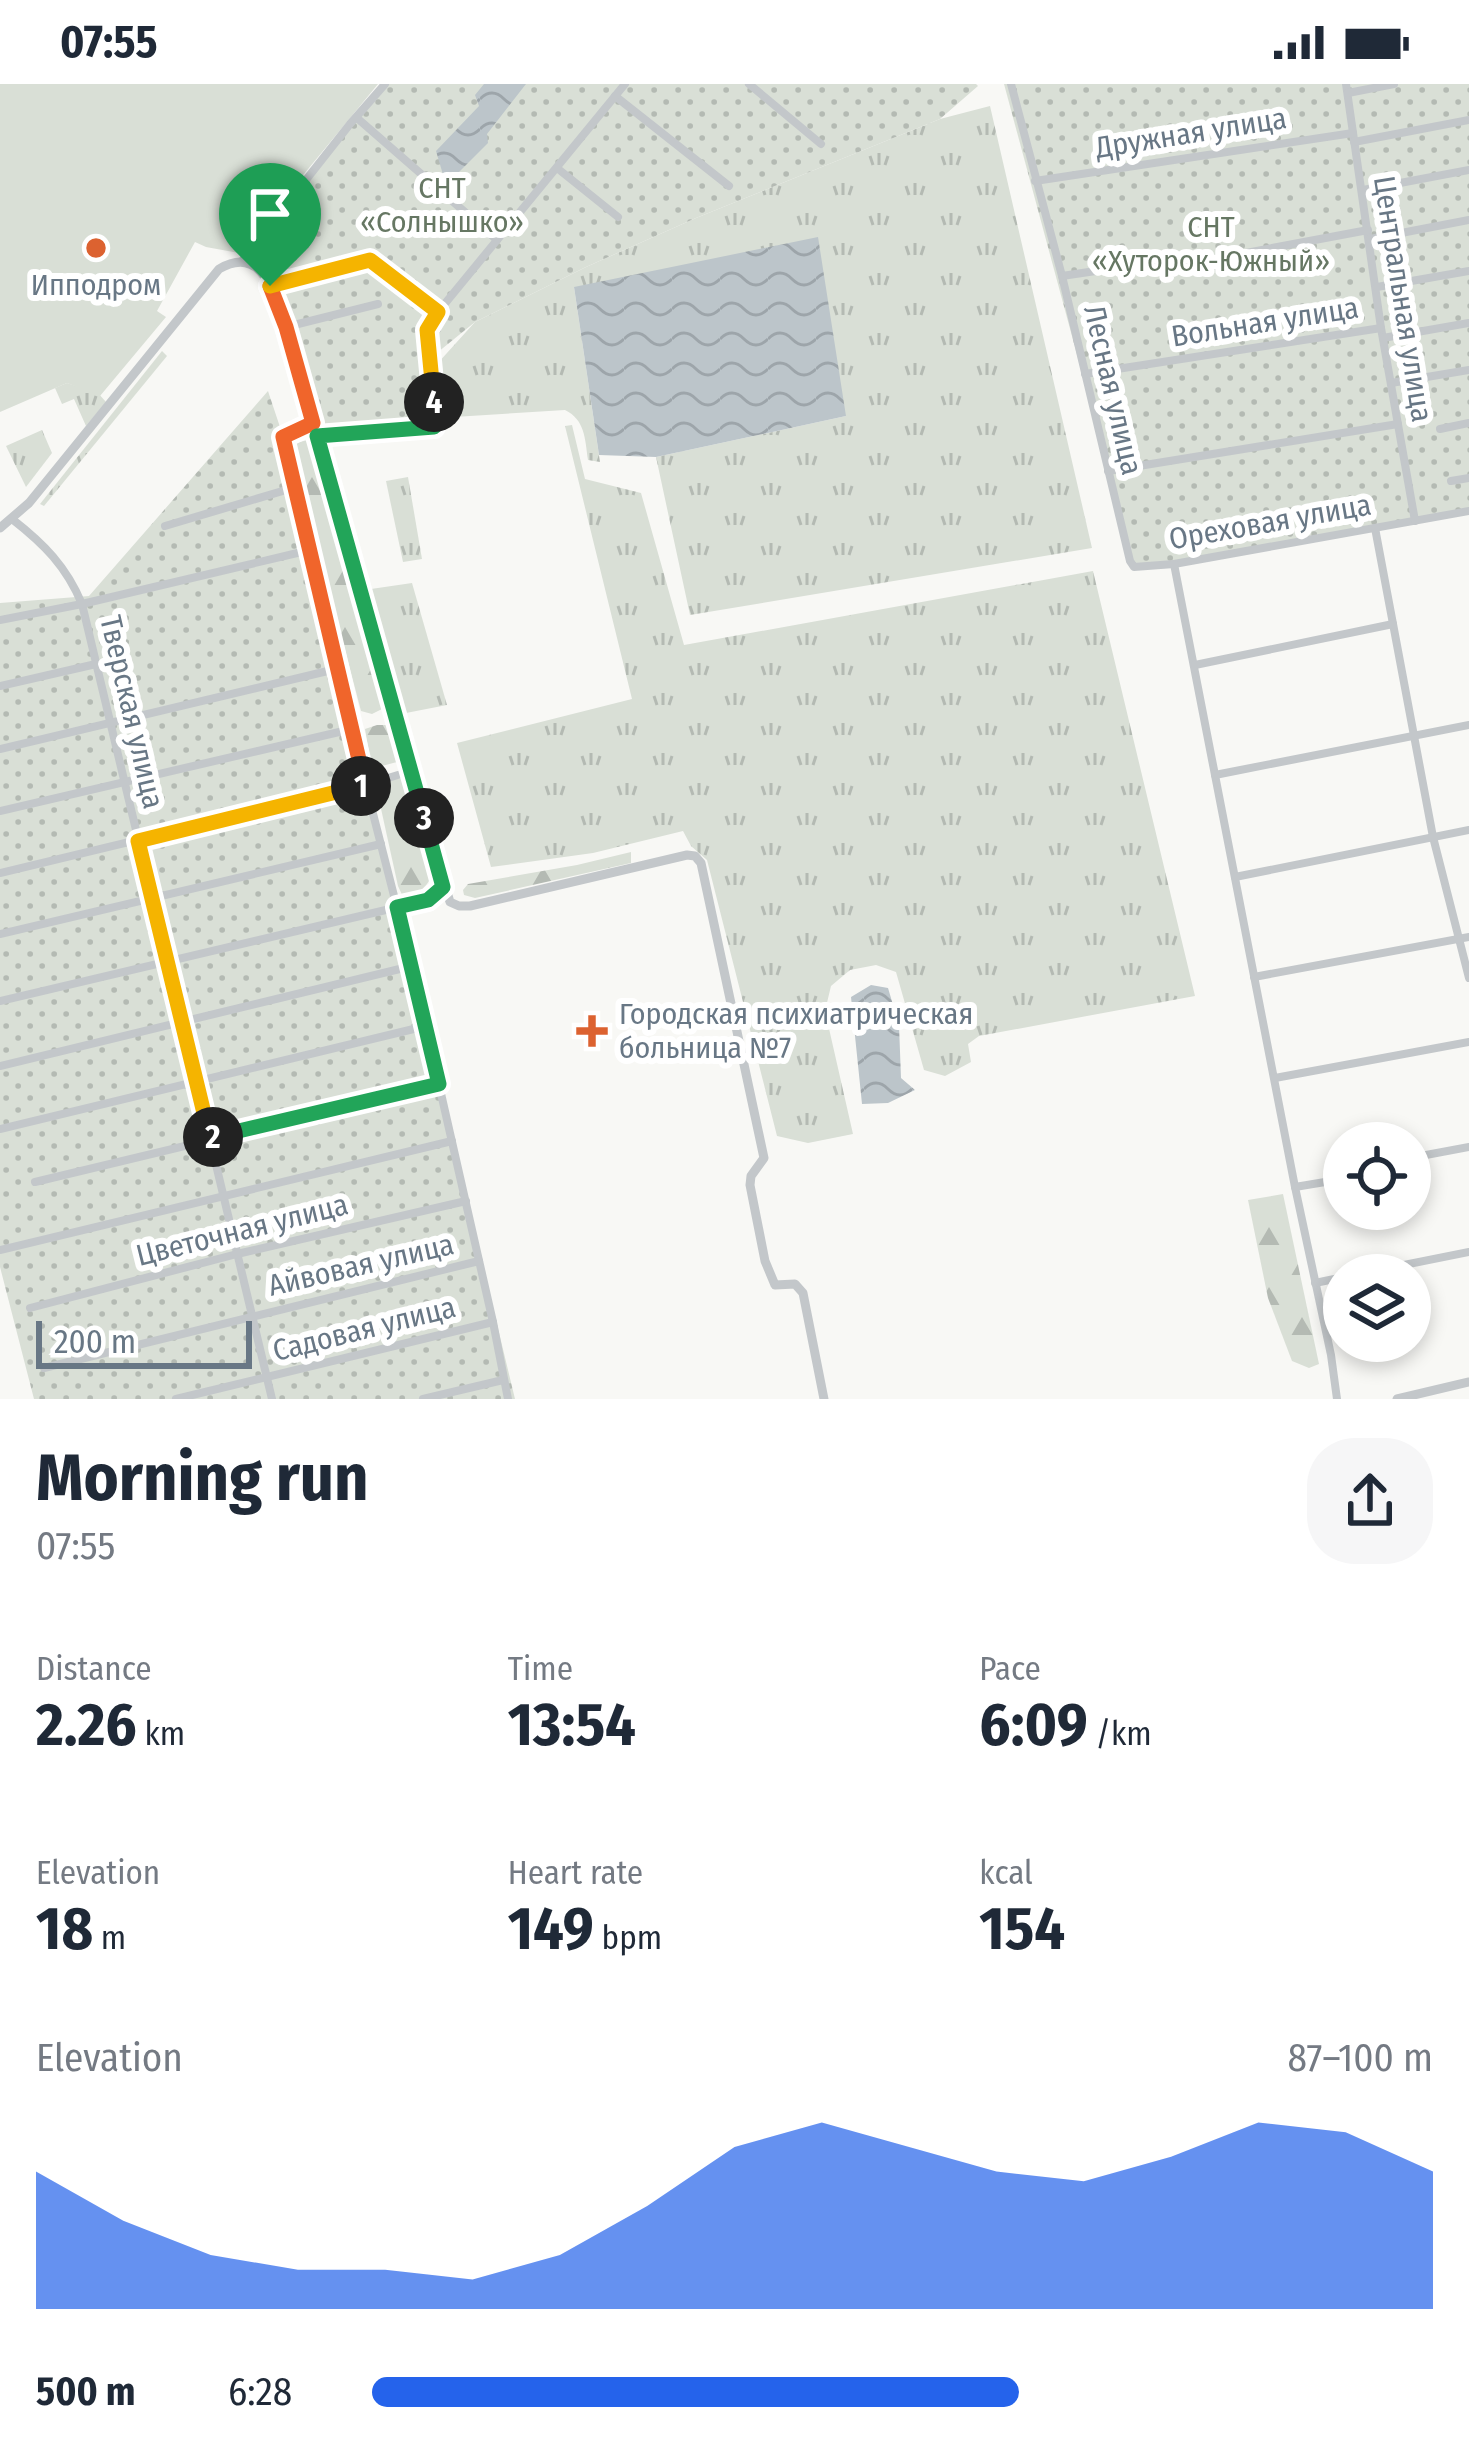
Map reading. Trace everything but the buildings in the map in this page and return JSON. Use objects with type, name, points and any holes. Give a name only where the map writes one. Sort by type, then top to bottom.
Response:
[{"type":"street","points":[[0,528],[29,503],[219,269],[242,261],[385,84]]},
{"type":"street","points":[[317,436],[434,427],[427,330],[626,84]]},
{"type":"street","points":[[749,84],[821,144]]},
{"type":"street","name":"Лесная улица","points":[[1013,84],[1134,567]]},
{"type":"street","points":[[1347,88],[1394,84]]},
{"type":"street","name":"Центральная улица","points":[[1347,88],[1414,520]]},
{"type":"street","points":[[615,97],[729,186]]},
{"type":"street","points":[[357,118],[497,240]]},
{"type":"street","name":"Дружная улица","points":[[1035,181],[1469,120]]},
{"type":"street","points":[[557,168],[619,217]]},
{"type":"street","points":[[1363,190],[1469,170]]},
{"type":"street","points":[[1062,276],[1109,269],[1150,271],[1469,220]]},
{"type":"street","points":[[270,286],[370,260],[438,312]]},
{"type":"street","points":[[242,261],[262,272],[286,327],[450,902],[470,906],[687,856],[695,856],[700,863],[764,1154],[750,1185],[765,1261],[776,1285],[795,1284],[801,1290],[824,1399]]},
{"type":"street","points":[[1377,287],[1469,271]]},
{"type":"street","points":[[286,327],[378,304]]},
{"type":"street","name":"Вольная улица","points":[[1084,374],[1469,322]]},
{"type":"street","points":[[1391,383],[1469,370]]},
{"type":"street","points":[[313,423],[283,437],[412,966],[508,1399]]},
{"type":"street","points":[[1440,429],[1469,423]]},
{"type":"street","points":[[1108,471],[1398,424]]},
{"type":"street","points":[[1451,481],[1469,478]]},
{"type":"street","points":[[165,526],[296,487]]},
{"type":"street","name":"Ореховая улица","points":[[1134,567],[1174,564],[1469,511]]},
{"type":"street","points":[[12,519],[53,554],[80,600]]},
{"type":"street","points":[[1375,528],[1433,837],[1465,938],[1469,978]]},
{"type":"street","points":[[0,620],[310,550]]},
{"type":"street","points":[[1174,564],[1337,1399]]},
{"type":"street","name":"Тверская улица","points":[[80,600],[272,1399]]},
{"type":"street","points":[[1195,665],[1393,624]]},
{"type":"street","points":[[0,686],[97,664]]},
{"type":"street","points":[[0,749],[336,669]]},
{"type":"street","points":[[1215,775],[1469,725]]},
{"type":"street","points":[[0,811],[352,729]]},
{"type":"street","points":[[0,873],[411,771]]},
{"type":"street","points":[[1235,877],[1469,830]]},
{"type":"street","points":[[0,934],[381,844]]},
{"type":"street","points":[[0,1001],[428,900],[443,887]]},
{"type":"street","points":[[1254,977],[1465,938]]},
{"type":"street","points":[[0,1066],[412,966]]},
{"type":"street","points":[[0,1130],[426,1026]]},
{"type":"street","points":[[1275,1078],[1469,1042]]},
{"type":"street","points":[[34,1182],[439,1084]]},
{"type":"street","points":[[0,1250],[452,1141]]},
{"type":"street","points":[[1431,1154],[1469,1147]]},
{"type":"street","points":[[1295,1187],[1323,1182]]},
{"type":"street","name":"Цветочная улица","points":[[30,1308],[466,1201]]},
{"type":"street","points":[[1431,1260],[1469,1252]]},
{"type":"street","name":"Айвовая улица","points":[[44,1368],[479,1261]]},
{"type":"street","points":[[1315,1282],[1323,1281]]},
{"type":"street","name":"Садовая улица","points":[[176,1399],[493,1322]]},
{"type":"street","points":[[423,1399],[503,1380]]},
{"type":"street","points":[[1397,1399],[1469,1382]]},
{"type":"green space","name":"Ипподром","points":[[0,84],[378,84],[239,253],[195,242],[157,311],[166,317],[100,396],[67,383],[0,412]]},
{"type":"green space","name":"СНТ «Солнышко»","points":[[386,84],[978,86],[940,119],[696,218],[475,322],[427,361],[431,408],[421,418],[325,425],[318,419],[277,280],[250,253]]},
{"type":"green space","name":"СНТ «Хуторок-Южный»","points":[[1004,84],[1469,84],[1469,511],[1174,564],[1134,566]]},
{"type":"green space","points":[[990,106],[1092,548],[690,615],[656,457],[846,416],[574,287],[600,462],[588,460],[580,424],[565,410],[438,418],[437,364],[475,322],[696,218],[940,119]]},
{"type":"green space","points":[[162,351],[167,356],[44,506],[40,504]]},
{"type":"green space","points":[[67,383],[98,393],[106,402],[86,426],[74,399],[62,404],[55,388]]},
{"type":"green space","points":[[268,391],[283,436],[515,1399],[34,1399],[0,1267],[0,603],[89,596]]},
{"type":"green space","points":[[572,425],[585,479],[641,493],[684,645],[1093,571],[1195,996],[979,1036],[968,1044],[971,1062],[945,1076],[924,1070],[896,972],[876,965],[850,970],[831,986],[825,1011],[853,1134],[808,1143],[777,1136],[707,860],[683,831],[593,853],[491,867],[457,743],[632,699],[565,426]]},
{"type":"green space","points":[[42,430],[52,453],[26,487],[6,446]]},
{"type":"green space","points":[[308,440],[381,695],[382,709],[372,714],[361,711],[294,455],[295,443]]},
{"type":"green space","points":[[408,477],[422,559],[403,562],[386,481]]},
{"type":"green space","points":[[412,583],[447,705],[406,713],[371,589]]},
{"type":"green space","points":[[391,725],[397,762],[371,764],[365,729]]},
{"type":"green space","points":[[406,779],[433,870],[423,888],[403,897],[376,786]]},
{"type":"green space","points":[[631,852],[631,863],[475,898],[464,895],[468,884]]},
{"type":"green space","points":[[1283,1194],[1319,1364],[1309,1368],[1292,1361],[1268,1298],[1248,1200]]},
{"type":"water","points":[[484,84],[526,84],[487,134],[488,143],[454,177],[444,178],[436,151],[479,106],[475,95]]},
{"type":"water","points":[[818,237],[846,416],[656,457],[599,455],[574,287]]},
{"type":"water","points":[[871,985],[888,988],[899,1025],[901,1078],[915,1090],[888,1103],[862,1104],[851,997]]},
{"type":"place","name":"Ипподром","points":[[96,248]]},
{"type":"place","name":"Городская психиатрическая больница №7","points":[[592,1031]]},
{"type":"route","points":[[370,260],[438,312],[427,330],[434,427],[317,436],[443,887],[428,900],[397,907],[439,1084],[210,1138],[138,841],[365,785],[283,437],[313,423],[270,286],[370,260]]}]
